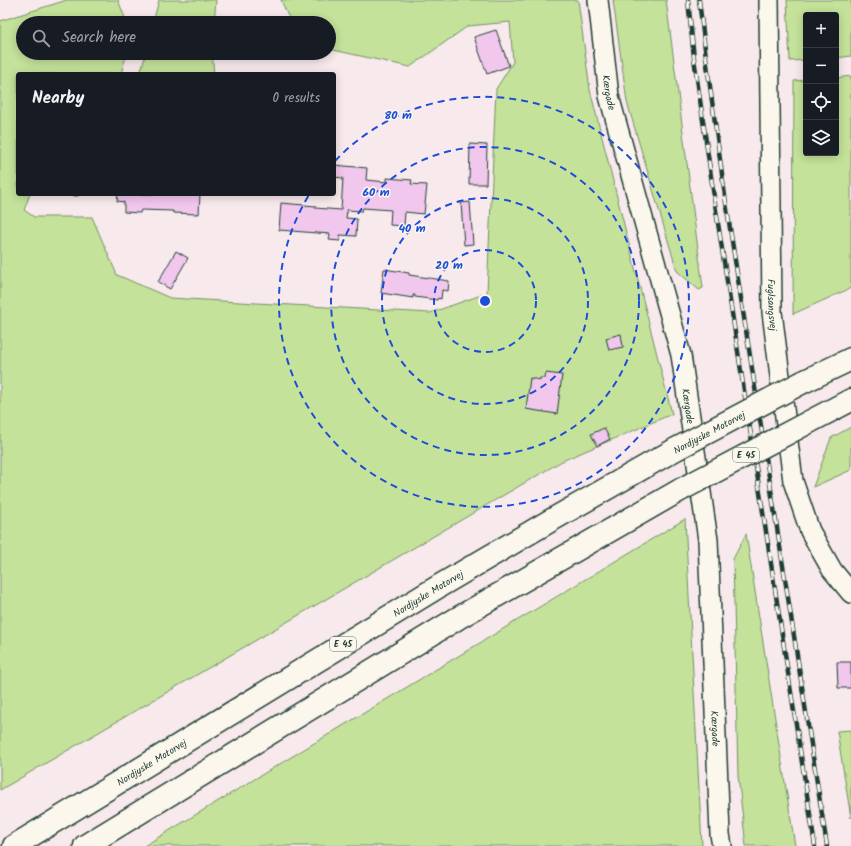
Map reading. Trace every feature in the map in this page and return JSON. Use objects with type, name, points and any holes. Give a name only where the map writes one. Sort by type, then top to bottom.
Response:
[{"type":"highway","name":"Nordjyske Motorvej","points":[[14,846],[442,585],[555,518],[676,449],[803,382],[851,359]]},
{"type":"highway","name":"E 45","points":[[85,846],[458,618],[682,489],[851,400]]},
{"type":"street","name":"Kærgade","points":[[598,0],[609,96],[682,355],[708,540],[722,846]]},
{"type":"street","name":"Fuglsangsvej","points":[[769,0],[772,312],[792,481],[810,531],[832,570],[851,594]]},
{"type":"green space","points":[[67,0],[118,0],[124,16],[16,16],[16,60],[125,60],[122,72],[16,72],[16,196],[29,196],[24,210],[34,217],[92,217],[117,275],[170,298],[430,313],[487,293],[496,89],[513,62],[510,22],[468,26],[410,67],[336,51],[336,16],[288,16],[281,0],[578,0],[590,90],[672,414],[562,461],[0,790],[0,21]]},
{"type":"green space","points":[[159,0],[216,0],[215,16],[155,16]]},
{"type":"green space","points":[[613,0],[666,0],[703,288],[699,290],[677,271],[627,102]]},
{"type":"green space","points":[[787,0],[851,0],[851,56],[839,58],[839,12],[803,12],[803,60],[790,61]]},
{"type":"green space","points":[[144,60],[213,60],[214,72],[141,72]]},
{"type":"green space","points":[[851,76],[851,288],[793,314],[794,81],[803,80],[803,156],[839,156],[839,78]]},
{"type":"green space","points":[[851,427],[851,470],[813,487],[831,438]]},
{"type":"green space","points":[[685,519],[702,846],[144,846]]},
{"type":"green space","points":[[746,534],[795,846],[746,846],[738,776],[733,559]]},
{"type":"green space","points":[[851,730],[851,818],[837,731]]},
{"type":"building","points":[[496,30],[509,66],[487,74],[474,37]]},
{"type":"building","points":[[470,144],[487,145],[486,184],[469,184]]},
{"type":"building","points":[[336,165],[367,168],[366,180],[387,182],[387,178],[412,180],[411,184],[427,185],[424,214],[405,212],[404,226],[390,225],[391,210],[363,208],[362,211],[347,210],[346,218],[357,219],[356,236],[340,235],[340,241],[329,240],[330,234],[279,230],[281,203],[341,210],[343,178],[336,177]]},
{"type":"building","points":[[118,196],[200,196],[199,214],[173,213],[173,211],[141,210],[140,213],[124,212],[124,202],[117,201]]},
{"type":"building","points":[[470,202],[473,244],[464,245],[461,203]]},
{"type":"building","points":[[176,251],[188,258],[170,289],[158,282]]},
{"type":"building","points":[[384,269],[409,273],[409,275],[449,281],[448,291],[442,290],[441,299],[438,298],[437,300],[415,297],[415,295],[413,295],[413,298],[381,293]]},
{"type":"building","points":[[621,334],[623,347],[609,350],[606,338]]},
{"type":"building","points":[[546,373],[562,375],[557,414],[526,409],[530,378],[540,380],[540,378],[545,378]]},
{"type":"building","points":[[604,428],[610,439],[597,446],[591,434]]},
{"type":"building","points":[[837,662],[851,662],[851,688],[838,688]]},
{"type":"railway","points":[[688,0],[694,58],[715,204],[815,846]]},
{"type":"railway","points":[[699,0],[726,203],[827,846]]}]
